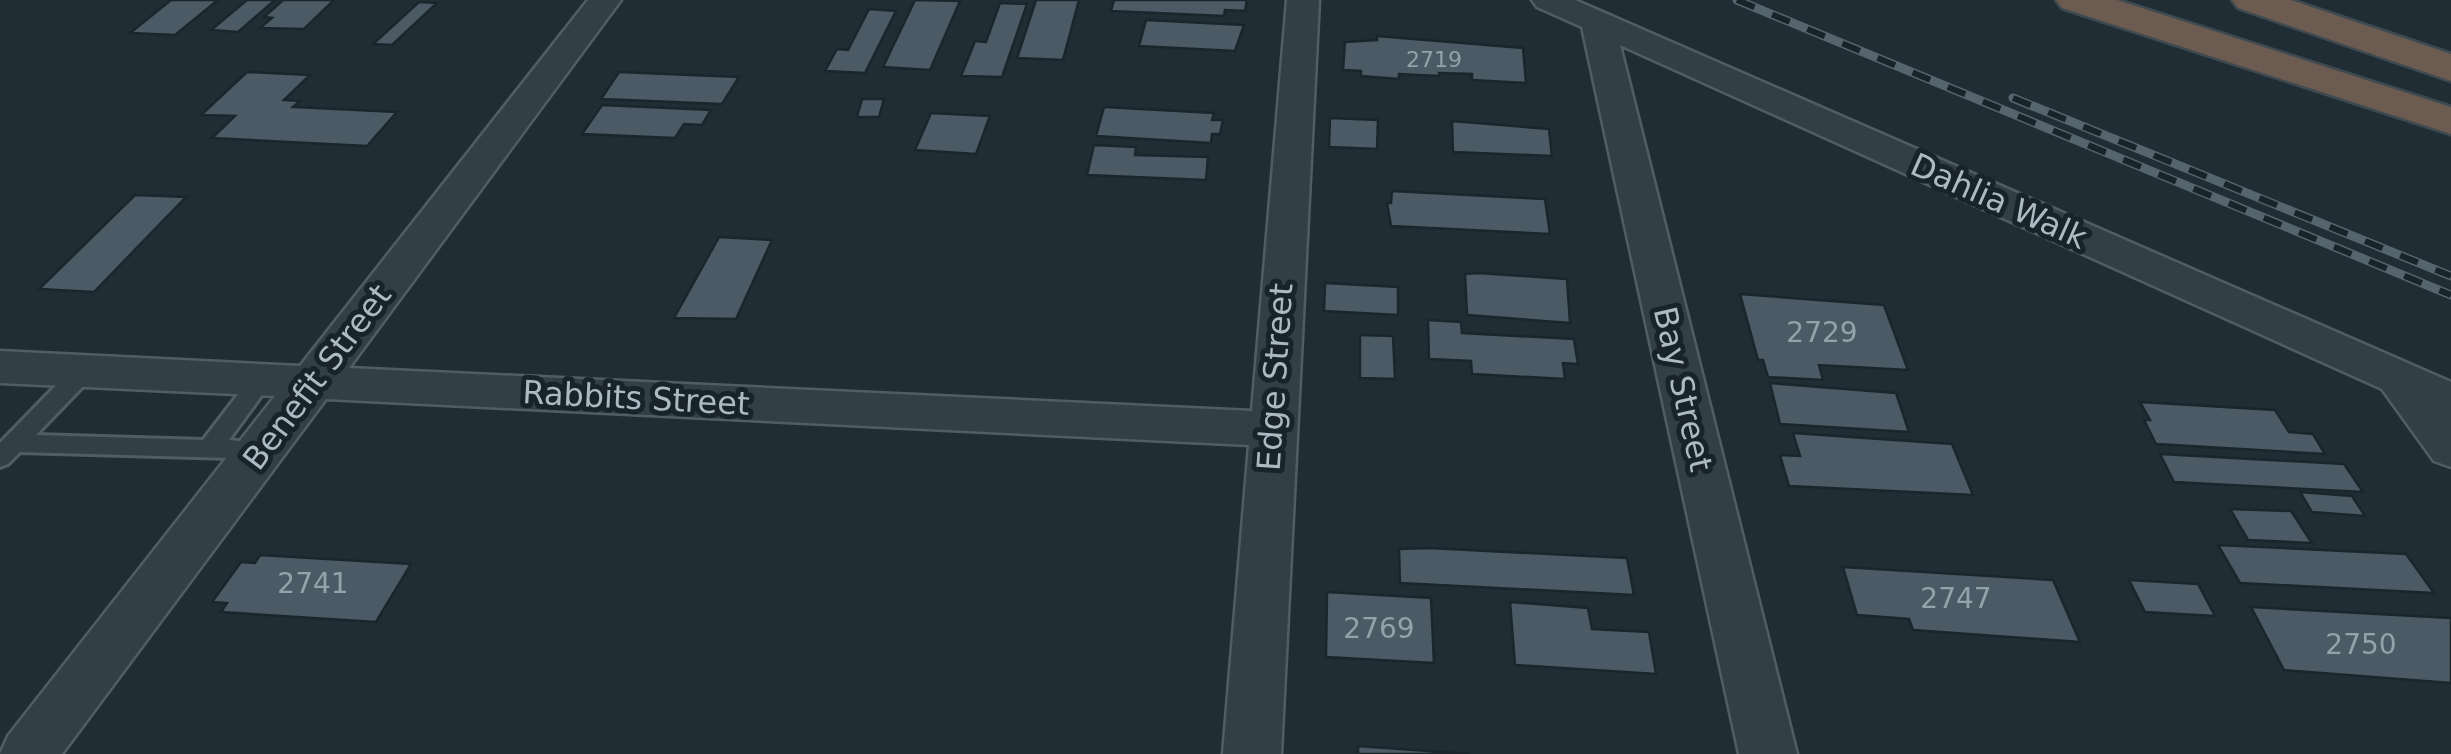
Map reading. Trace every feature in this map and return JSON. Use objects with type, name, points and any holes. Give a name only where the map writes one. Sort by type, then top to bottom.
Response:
[{"type":"highway","points":[[2076,0],[2451,121]]},
{"type":"highway","points":[[2160,0],[2451,101]]},
{"type":"highway","points":[[2252,0],[2451,68]]},
{"type":"street","name":"Benefit Street","points":[[28,754],[605,0]]},
{"type":"street","name":"Edge Street","points":[[1252,754],[1302,0]]},
{"type":"street","name":"Dahlia Walk","points":[[1548,0],[2451,400]]},
{"type":"street","name":"Bay Street","points":[[1598,24],[1768,754]]},
{"type":"street","name":"Rabbits Street","points":[[0,367],[1272,429]]},
{"type":"street","points":[[2398,378],[2451,449]]},
{"type":"lane","points":[[8,450],[84,371]]},
{"type":"lane","points":[[209,449],[261,381]]},
{"type":"lane","points":[[8,450],[261,450]]},
{"type":"building","points":[[171,0],[218,0],[175,35],[130,33]]},
{"type":"building","points":[[247,0],[275,0],[238,32],[211,30]]},
{"type":"building","points":[[283,0],[334,0],[304,29],[260,28],[272,18],[264,17]]},
{"type":"building","points":[[915,0],[960,1],[930,70],[883,67]]},
{"type":"building","points":[[1036,0],[1079,0],[1063,60],[1017,58]]},
{"type":"building","points":[[1114,0],[1247,0],[1245,11],[1225,10],[1224,16],[1111,11]]},
{"type":"building","points":[[419,2],[437,3],[392,45],[373,44]]},
{"type":"building","points":[[1000,3],[1027,4],[1002,77],[961,76],[975,41],[986,42]]},
{"type":"building","points":[[869,9],[896,11],[865,73],[825,71],[837,49],[848,50]]},
{"type":"building","points":[[1146,20],[1244,25],[1235,51],[1139,46]]},
{"type":"building","points":[[1377,36],[1523,48],[1526,83],[1472,80],[1472,74],[1399,74],[1399,79],[1361,76],[1361,71],[1343,70],[1345,42],[1377,40]]},
{"type":"building","points":[[247,72],[310,75],[284,100],[300,101],[293,107],[397,112],[367,146],[212,138],[235,116],[201,115]]},
{"type":"building","points":[[619,72],[739,77],[722,104],[601,99]]},
{"type":"building","points":[[862,99],[884,99],[879,117],[857,117]]},
{"type":"building","points":[[602,105],[711,110],[702,125],[684,124],[675,138],[582,134]]},
{"type":"building","points":[[1104,107],[1214,113],[1212,120],[1223,120],[1220,134],[1212,134],[1211,143],[1096,136]]},
{"type":"building","points":[[931,113],[990,116],[976,154],[915,150]]},
{"type":"building","points":[[1330,118],[1378,120],[1377,149],[1329,147]]},
{"type":"building","points":[[1452,121],[1549,129],[1552,156],[1453,152]]},
{"type":"building","points":[[1094,145],[1136,147],[1135,155],[1208,157],[1206,180],[1087,175]]},
{"type":"building","points":[[1392,191],[1545,199],[1550,234],[1391,226],[1387,203],[1391,203]]},
{"type":"building","points":[[135,195],[186,197],[94,292],[39,289]]},
{"type":"building","points":[[719,237],[772,240],[736,319],[674,318]]},
{"type":"building","points":[[1465,274],[1567,279],[1570,323],[1467,315]]},
{"type":"building","points":[[1325,283],[1398,287],[1398,315],[1324,311]]},
{"type":"building","points":[[1740,294],[1884,305],[1908,370],[1819,365],[1823,380],[1768,377],[1763,360],[1758,360]]},
{"type":"building","points":[[1428,320],[1461,322],[1462,333],[1574,339],[1578,364],[1563,363],[1565,379],[1472,374],[1471,361],[1429,359]]},
{"type":"building","points":[[1360,335],[1393,336],[1395,379],[1360,378]]},
{"type":"building","points":[[1770,383],[1896,393],[1909,432],[1780,424]]},
{"type":"building","points":[[2140,402],[2275,410],[2289,432],[2313,434],[2325,454],[2156,444]]},
{"type":"building","points":[[1793,433],[1952,444],[1973,495],[1789,486],[1780,455],[1800,456]]},
{"type":"building","points":[[2160,454],[2344,464],[2363,492],[2174,482]]},
{"type":"building","points":[[2300,492],[2352,496],[2365,516],[2312,512]]},
{"type":"building","points":[[2230,509],[2291,511],[2312,543],[2248,540]]},
{"type":"building","points":[[2218,545],[2406,554],[2434,593],[2240,583]]},
{"type":"building","points":[[1399,549],[1627,558],[1634,595],[1400,583]]},
{"type":"building","points":[[260,555],[411,564],[376,622],[221,612],[227,603],[212,602],[241,562],[255,563]]},
{"type":"building","points":[[1843,567],[2053,580],[2080,642],[1913,630],[1909,619],[1857,615]]},
{"type":"building","points":[[2129,580],[2198,584],[2215,616],[2145,612]]},
{"type":"building","points":[[1327,592],[1431,598],[1434,663],[1326,657]]},
{"type":"building","points":[[1510,602],[1588,608],[1592,629],[1649,632],[1656,674],[1515,665]]},
{"type":"building","points":[[2251,607],[2451,618],[2451,683],[2284,670]]},
{"type":"building","points":[[1358,746],[1470,754],[1358,754]]},
{"type":"railway","points":[[1737,0],[2451,295]]},
{"type":"railway","points":[[2013,98],[2451,276]]}]
